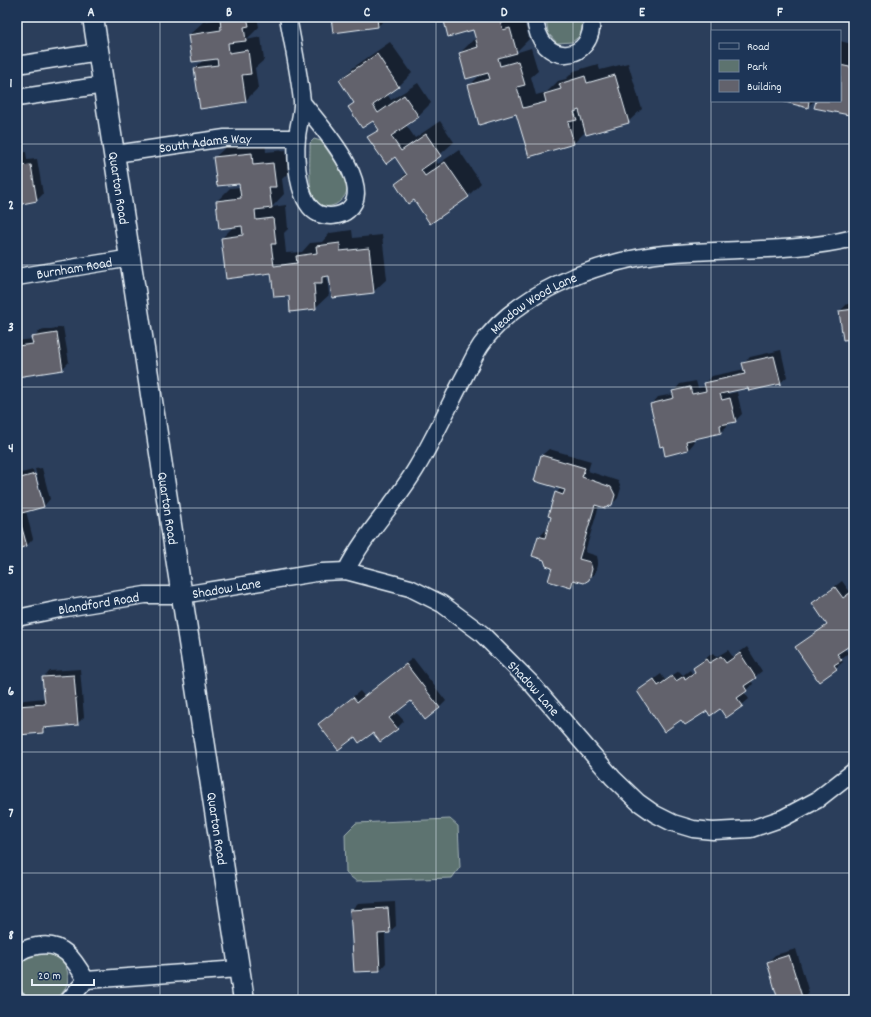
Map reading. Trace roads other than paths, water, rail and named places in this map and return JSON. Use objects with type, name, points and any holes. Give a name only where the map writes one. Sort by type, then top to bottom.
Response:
[{"type":"street","name":"Quarton Road","points":[[93,17],[244,1000]]},
{"type":"street","points":[[288,17],[302,102],[297,138],[298,168],[301,191],[305,203],[313,211],[325,216],[336,215],[347,211],[355,199],[355,182],[349,166],[328,135],[302,102]]},
{"type":"street","points":[[535,17],[540,41],[544,46],[559,54],[569,54],[580,50],[589,40],[592,27],[591,17]]},
{"type":"street","points":[[17,65],[98,52]]},
{"type":"street","points":[[17,98],[104,85]]},
{"type":"street","name":"South Adams Way","points":[[115,154],[225,138],[297,138]]},
{"type":"street","name":"Meadow Wood Lane","points":[[346,571],[358,549],[404,489],[429,448],[481,345],[500,323],[523,303],[555,286],[594,270],[625,261],[684,252],[802,247],[854,238]]},
{"type":"street","name":"Burnham Road","points":[[17,277],[131,258]]},
{"type":"street","name":"Shadow Lane","points":[[182,595],[322,572],[346,571],[410,588],[442,604],[481,633],[532,683],[613,778],[638,802],[655,814],[673,823],[693,829],[713,831],[752,829],[783,818],[817,800],[854,771]]},
{"type":"street","name":"Blandford Road","points":[[17,618],[60,609],[145,595],[182,595]]},
{"type":"street","points":[[17,954],[20,951],[32,946],[44,944],[56,946],[66,951],[76,962],[86,980]]},
{"type":"street","points":[[69,1000],[86,980],[239,969]]}]
